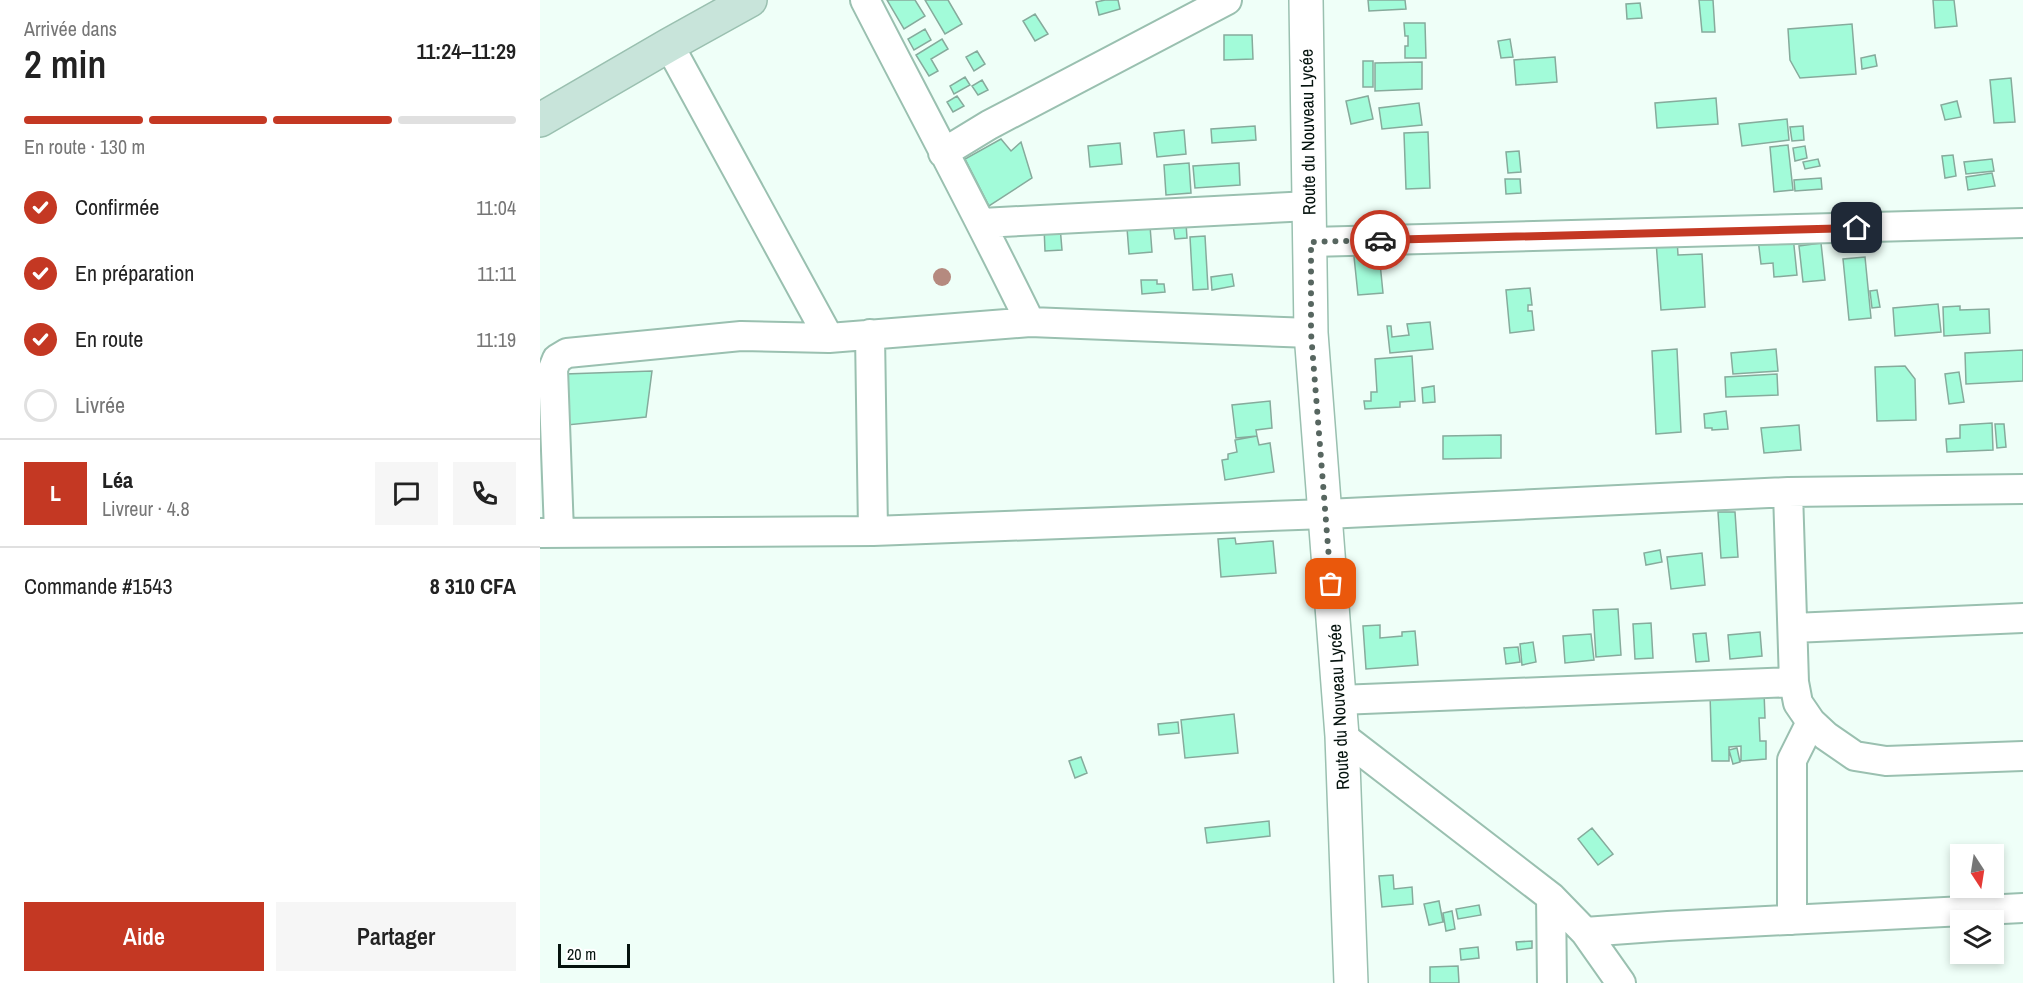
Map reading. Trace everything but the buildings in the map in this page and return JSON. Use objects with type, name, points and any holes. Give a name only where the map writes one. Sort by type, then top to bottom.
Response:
[{"type":"main road","points":[[540,120],[750,0]]},
{"type":"street","points":[[865,0],[943,153],[982,223],[1030,322]]},
{"type":"street","points":[[943,153],[989,125],[1227,0]]},
{"type":"street","name":"Route du Nouveau Lycée","points":[[1306,0],[1311,333],[1340,700],[1351,983]]},
{"type":"street","points":[[669,45],[829,338]]},
{"type":"street","points":[[982,223],[1309,206]]},
{"type":"street","points":[[1311,242],[2023,223]]},
{"type":"street","points":[[1311,333],[1030,322],[829,338],[741,336],[567,353],[556,359],[553,369],[550,533],[873,531],[1326,514],[1788,492],[2023,489]]},
{"type":"street","points":[[870,334],[873,531]]},
{"type":"street","points":[[1788,492],[1794,682],[1798,703],[1811,722],[1826,736],[1855,756],[1886,761],[2023,756]]},
{"type":"street","points":[[1793,628],[2023,618]]},
{"type":"street","points":[[1340,700],[1794,682]]},
{"type":"street","points":[[1792,920],[1792,760],[1811,722]]},
{"type":"street","points":[[1342,736],[1551,897],[1585,932],[1621,983]]},
{"type":"street","points":[[1551,897],[1552,983]]},
{"type":"street","points":[[1585,932],[2023,908]]},
{"type":"way so far","points":[[1331,584],[1311,333],[1311,242],[1380,240]]},
{"type":"route","points":[[1380,240],[1857,228]]}]
